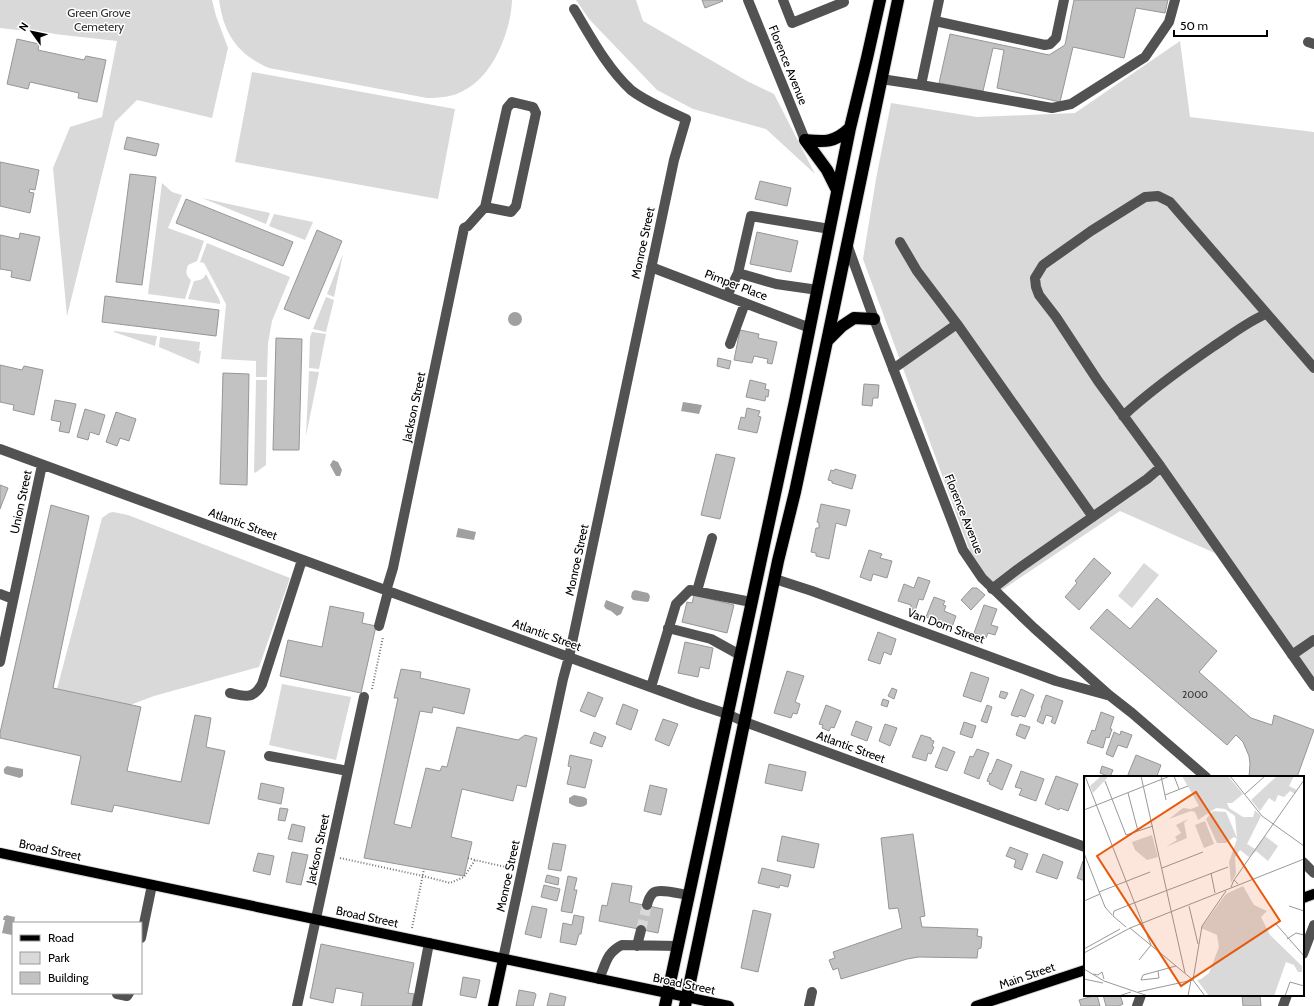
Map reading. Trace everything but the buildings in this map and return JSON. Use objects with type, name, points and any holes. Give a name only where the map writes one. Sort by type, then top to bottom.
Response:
[{"type":"highway","points":[[665,1006],[795,401],[850,128],[880,0]]},
{"type":"highway","points":[[686,1002],[775,579],[828,340],[898,0]]},
{"type":"highway","points":[[804,140],[825,142],[831,141],[841,136],[850,128]]},
{"type":"highway","points":[[804,140],[827,170],[837,190]]},
{"type":"highway","points":[[828,340],[842,326],[854,318],[874,319]]},
{"type":"main road","name":"Broad Street","points":[[0,853],[599,979],[667,994],[686,1002],[729,1006]]},
{"type":"main road","points":[[1304,898],[1314,894]]},
{"type":"main road","name":"Monroe Street","points":[[494,1006],[503,959]]},
{"type":"main road","name":"Main Street","points":[[976,1006],[1084,970]]},
{"type":"street","name":"Florence Avenue","points":[[748,0],[804,140]]},
{"type":"street","points":[[783,0],[792,23],[844,2],[843,0]]},
{"type":"street","points":[[921,84],[939,0]]},
{"type":"street","points":[[934,20],[1045,45],[1050,44],[1056,38],[1064,0]]},
{"type":"street","points":[[881,79],[921,84],[1052,108],[1071,104],[1145,57],[1169,22],[1175,0]]},
{"type":"street","name":"Monroe Street","points":[[503,959],[569,657],[674,160],[686,119],[663,109],[632,90],[613,70],[574,9]]},
{"type":"street","points":[[512,102],[533,107],[536,113],[516,206],[510,212],[485,207],[506,108],[512,102]]},
{"type":"street","points":[[1314,368],[1170,202],[1158,196],[1152,195],[1145,197],[1091,231],[1043,264],[1035,278],[1036,288],[1039,295],[1056,317],[1098,381],[1314,686]]},
{"type":"street","name":"Jackson Street","points":[[381,630],[387,591],[464,228],[468,226],[485,207]]},
{"type":"street","points":[[728,296],[738,273],[751,216],[830,229]]},
{"type":"street","points":[[900,242],[917,271],[957,324],[1093,517]]},
{"type":"street","name":"Florence Avenue","points":[[847,244],[874,319],[963,550],[982,578],[992,589],[1109,695],[1205,776]]},
{"type":"street","name":"Pimper Place","points":[[651,267],[810,328]]},
{"type":"street","points":[[738,273],[776,284],[818,290]]},
{"type":"street","points":[[730,344],[745,303]]},
{"type":"street","points":[[1123,416],[1143,398],[1192,361],[1254,320],[1266,314]]},
{"type":"street","points":[[893,369],[957,324]]},
{"type":"street","name":"Atlantic Street","points":[[0,449],[651,688],[727,714],[745,722],[1084,847]]},
{"type":"street","name":"Union Street","points":[[0,662],[42,465]]},
{"type":"street","points":[[992,589],[1018,568],[1147,479],[1160,467]]},
{"type":"street","points":[[697,591],[712,538]]},
{"type":"street","points":[[230,693],[251,695],[257,692],[262,684],[302,560]]},
{"type":"street","name":"Van Dorn Street","points":[[775,579],[818,593],[1056,681],[1109,695]]},
{"type":"street","points":[[651,688],[676,604],[690,590],[751,602]]},
{"type":"street","points":[[0,594],[13,599]]},
{"type":"street","points":[[668,628],[712,639],[740,655]]},
{"type":"street","points":[[1292,655],[1314,640]]},
{"type":"street","name":"Jackson Street","points":[[297,1006],[364,697]]},
{"type":"street","points":[[269,756],[348,771]]},
{"type":"street","points":[[1304,863],[1314,873]]},
{"type":"street","points":[[142,933],[152,885]]},
{"type":"street","points":[[647,905],[649,898],[653,893],[658,891],[688,895]]},
{"type":"street","points":[[1304,951],[1314,924]]},
{"type":"street","points":[[637,946],[641,930]]},
{"type":"street","points":[[417,1006],[429,944]]},
{"type":"street","points":[[599,979],[609,955],[614,949],[622,946],[678,946]]},
{"type":"street","points":[[809,1006],[812,992]]},
{"type":"street","points":[[117,994],[127,996],[128,994]]},
{"type":"street","points":[[1137,1006],[1141,996]]},
{"type":"street","points":[[1283,1006],[1287,996]]},
{"type":"path","points":[[372,690],[381,630]]},
{"type":"path","points":[[337,857],[450,883],[464,877],[475,860]]},
{"type":"path","points":[[468,858],[510,868]]},
{"type":"path","points":[[412,928],[424,869]]},
{"type":"green space","name":"Green Grove Cemetery","points":[[0,0],[212,0],[216,16],[228,48],[212,118],[137,100],[115,122],[67,316],[53,168],[70,127],[102,117],[117,41],[0,28]]},
{"type":"green space","points":[[219,0],[512,0],[511,12],[504,39],[491,64],[483,75],[474,84],[455,95],[427,98],[269,68],[248,56],[234,42],[224,23]]},
{"type":"green space","points":[[576,0],[636,0],[643,21],[747,81],[774,94],[815,174],[766,129],[693,109],[657,90],[589,19]]},
{"type":"green space","points":[[1180,41],[1190,117],[1314,132],[1314,690],[1217,554],[1120,511],[996,594],[979,576],[863,259],[876,179],[891,103],[977,117],[1075,113]]},
{"type":"green space","points":[[252,72],[455,109],[438,199],[235,162]]},
{"type":"green space","points":[[162,183],[172,192],[182,195],[168,228],[204,241],[197,261],[188,265],[186,273],[191,280],[185,299],[148,294]]},
{"type":"green space","points":[[202,198],[270,213],[266,224]]},
{"type":"green space","points":[[274,214],[313,222],[305,240],[269,226]]},
{"type":"green space","points":[[207,243],[290,277],[272,321],[268,343],[267,377],[256,377],[256,361],[221,359],[226,304],[204,263],[200,262]]},
{"type":"green space","points":[[343,254],[334,297],[327,294]]},
{"type":"green space","points":[[206,274],[220,301],[220,304],[188,299],[194,281],[201,279]]},
{"type":"green space","points":[[326,297],[334,300],[326,332],[313,329]]},
{"type":"green space","points":[[114,332],[157,336],[155,346]]},
{"type":"green space","points":[[312,332],[326,334],[319,369],[309,368],[310,337]]},
{"type":"green space","points":[[160,337],[200,342],[199,351],[201,351],[199,364],[159,347]]},
{"type":"green space","points":[[309,371],[319,372],[306,436]]},
{"type":"green space","points":[[256,380],[267,380],[266,465],[255,473],[254,471]]},
{"type":"green space","points":[[113,512],[128,515],[290,578],[259,667],[154,696],[130,705],[57,689],[102,518]]},
{"type":"green space","points":[[1144,563],[1159,575],[1132,608],[1118,596]]},
{"type":"green space","points":[[282,684],[351,697],[336,760],[269,745]]},
{"type":"shaded area","points":[[515,312],[520,314],[522,319],[520,324],[515,326],[510,324],[508,319],[510,314]]},
{"type":"shaded area","points":[[683,402],[702,405],[699,414],[681,411]]},
{"type":"shaded area","points":[[333,460],[338,462],[342,470],[340,476],[336,476],[330,465]]},
{"type":"shaded area","points":[[458,528],[476,532],[474,540],[456,537]]},
{"type":"shaded area","points":[[635,590],[648,593],[650,596],[649,601],[633,600],[631,597],[632,592]]},
{"type":"shaded area","points":[[606,600],[624,607],[621,614],[617,616],[606,609],[604,606]]},
{"type":"shaded area","points":[[7,766],[23,769],[23,776],[20,778],[5,774],[4,770]]},
{"type":"shaded area","points":[[574,795],[587,799],[587,804],[583,807],[573,806],[569,803],[569,798]]},
{"type":"shaded area","points":[[4,916],[15,917],[14,922],[12,922],[12,935],[2,933],[5,920],[3,920]]},
{"type":"tunnel","points":[[641,930],[647,905]]}]
